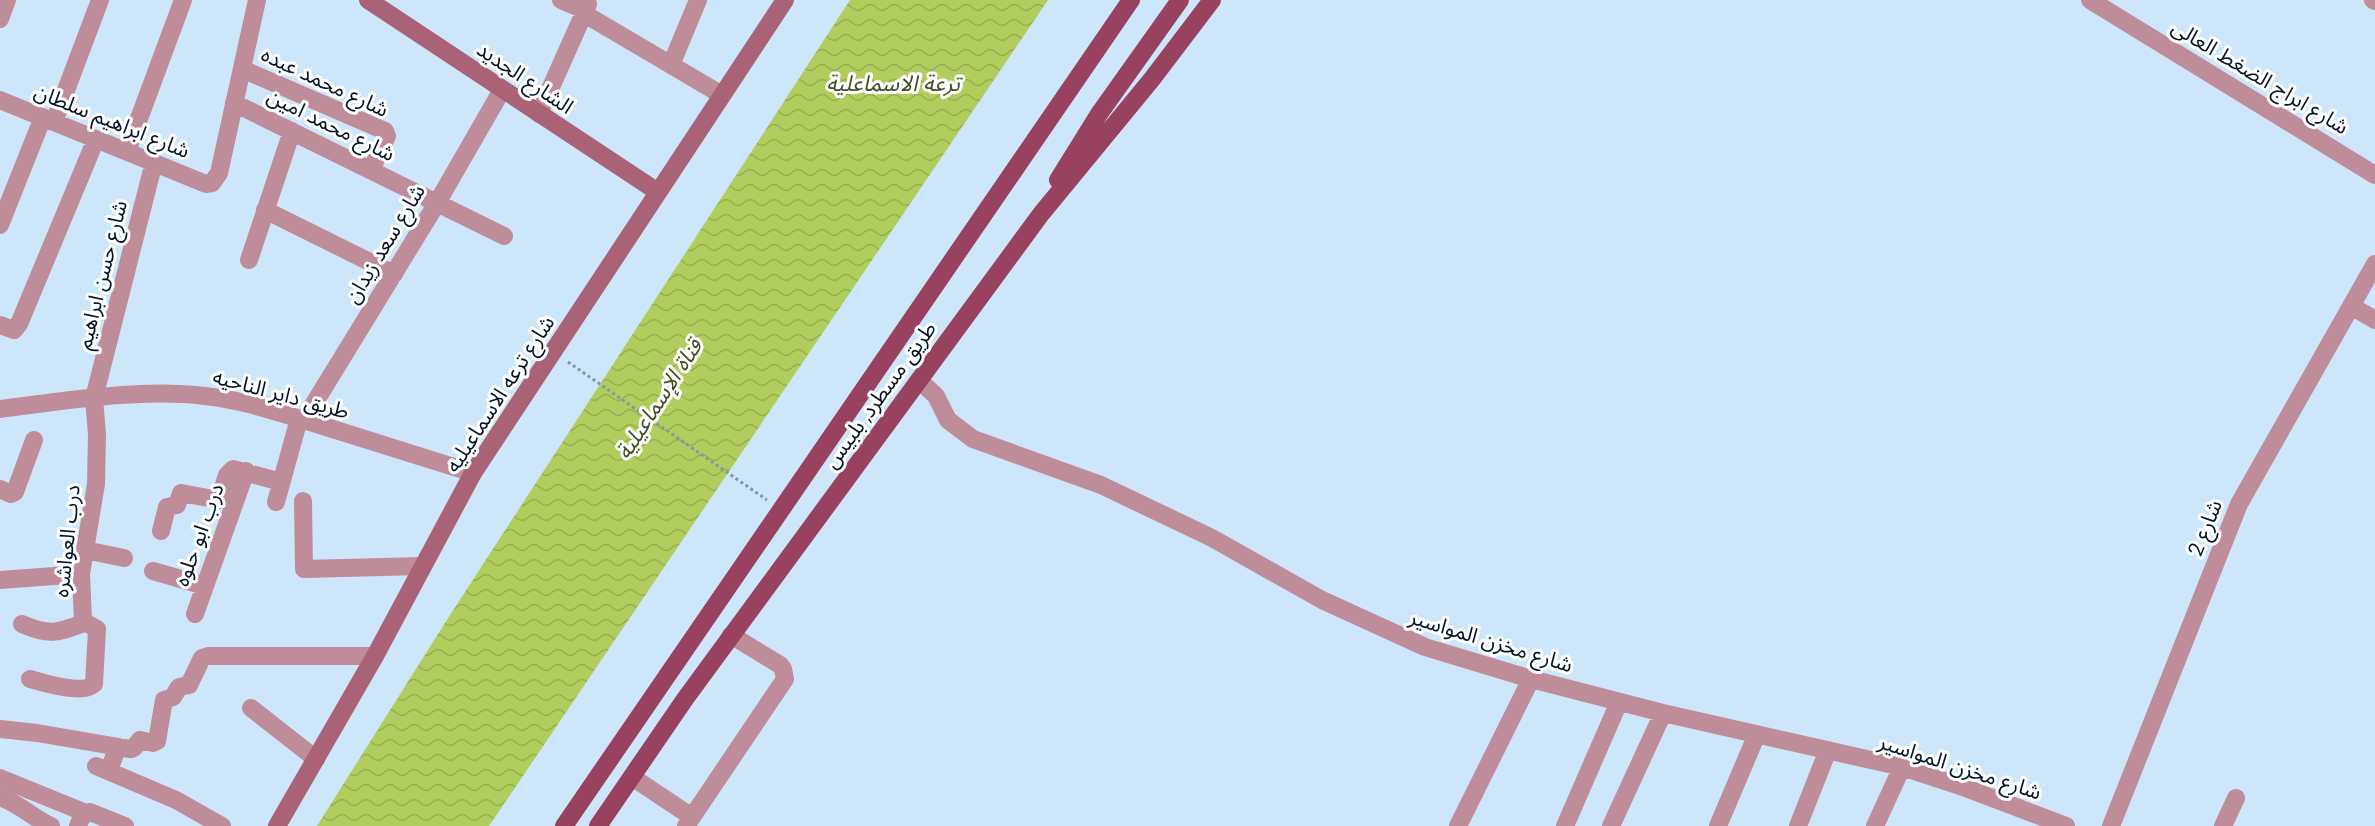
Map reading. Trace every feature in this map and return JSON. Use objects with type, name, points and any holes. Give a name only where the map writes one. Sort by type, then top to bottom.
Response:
[{"type":"main road","name":"الشارع الجديد","points":[[368,0],[658,192]]},
{"type":"main road","name":"شارع ترعه الاسماعيليه","points":[[277,826],[375,657],[473,473],[784,0]]},
{"type":"main road","name":"طريق مسطرد, بلبيس","points":[[564,826],[1131,0]]},
{"type":"main road","points":[[1041,214],[1083,138],[1180,0]]},
{"type":"main road","name":"طريق مسطرد, بلبيس","points":[[598,826],[731,635],[1041,214],[1152,79],[1212,0]]},
{"type":"street","points":[[0,19],[7,0]]},
{"type":"street","points":[[0,225],[100,0]]},
{"type":"street","points":[[127,152],[183,0]]},
{"type":"street","points":[[234,103],[257,0]]},
{"type":"street","points":[[561,0],[587,6]]},
{"type":"street","points":[[671,65],[699,0]]},
{"type":"street","name":"شارع ابراج الضغط العالى","points":[[2090,0],[2375,175]]},
{"type":"street","points":[[587,6],[588,16],[722,95]]},
{"type":"street","points":[[539,114],[587,6]]},
{"type":"street","name":"شارع محمد عبده","points":[[242,69],[385,131],[387,138],[371,170]]},
{"type":"street","name":"شارع سعد زيدان","points":[[276,502],[301,420],[394,274],[502,90]]},
{"type":"street","name":"شارع ابراهيم سلطان","points":[[0,101],[206,184],[215,182],[218,177],[234,103]]},
{"type":"street","name":"شارع محمد امين","points":[[234,103],[504,236]]},
{"type":"street","points":[[249,260],[292,131]]},
{"type":"street","points":[[6,327],[16,329],[19,324],[96,139]]},
{"type":"street","name":"شارع حسن ابراهيم","points":[[94,398],[154,162]]},
{"type":"street","points":[[266,210],[394,274]]},
{"type":"street","name":"شارع 2","points":[[2111,826],[2239,504],[2375,264]]},
{"type":"street","points":[[2350,306],[2375,320]]},
{"type":"street","name":"شارع مخزن المواسير","points":[[919,380],[936,396],[948,420],[973,440],[1101,485],[1212,538],[1322,600],[1415,643],[1531,679],[1619,702],[1902,767],[1966,788],[2066,826]]},
{"type":"street","name":"طريق داير الناحيه","points":[[0,409],[94,398],[203,395],[232,400],[473,473]]},
{"type":"street","name":"درب العواشره","points":[[30,679],[61,687],[88,688],[93,686],[97,629],[95,626],[84,623],[81,574],[96,484],[97,434],[94,398]]},
{"type":"street","points":[[0,489],[11,494],[15,492],[33,440]]},
{"type":"street","name":"درب ابو حلوه","points":[[161,531],[167,507],[177,505],[181,493],[218,500],[229,471],[236,469],[246,471],[281,482]]},
{"type":"street","name":"درب ابو حلوه","points":[[195,615],[246,471]]},
{"type":"street","points":[[303,501],[304,569],[422,566]]},
{"type":"street","points":[[85,550],[124,558]]},
{"type":"street","points":[[153,571],[205,585]]},
{"type":"street","points":[[0,580],[81,574]]},
{"type":"street","points":[[22,624],[40,632],[56,633],[84,623]]},
{"type":"street","points":[[632,777],[689,821],[785,679],[780,665],[731,635]]},
{"type":"street","points":[[0,729],[132,750],[137,747],[140,740],[157,741],[164,700],[173,697],[179,687],[189,685],[202,658],[208,656],[375,657]]},
{"type":"street","points":[[1458,826],[1531,679]]},
{"type":"street","points":[[1565,826],[1619,702]]},
{"type":"street","points":[[251,708],[316,759]]},
{"type":"street","points":[[1611,826],[1663,713]]},
{"type":"street","points":[[1718,826],[1757,734]]},
{"type":"street","points":[[119,747],[103,768],[176,800],[222,826]]},
{"type":"street","points":[[1798,826],[1828,750]]},
{"type":"street","points":[[1875,826],[1902,767]]},
{"type":"street","points":[[0,778],[82,819],[94,812],[125,826]]},
{"type":"street","points":[[0,797],[16,803],[37,820],[51,826]]},
{"type":"street","points":[[2223,826],[2236,798]]},
{"type":"path","points":[[554,351],[754,490]]},
{"type":"water","name":"ترعة الاسماعلية","points":[[850,0],[1048,0],[489,826],[317,826],[450,615]]},
{"type":"water label","name":"قناة الإسماعيلية","points":[[659,399]]}]
